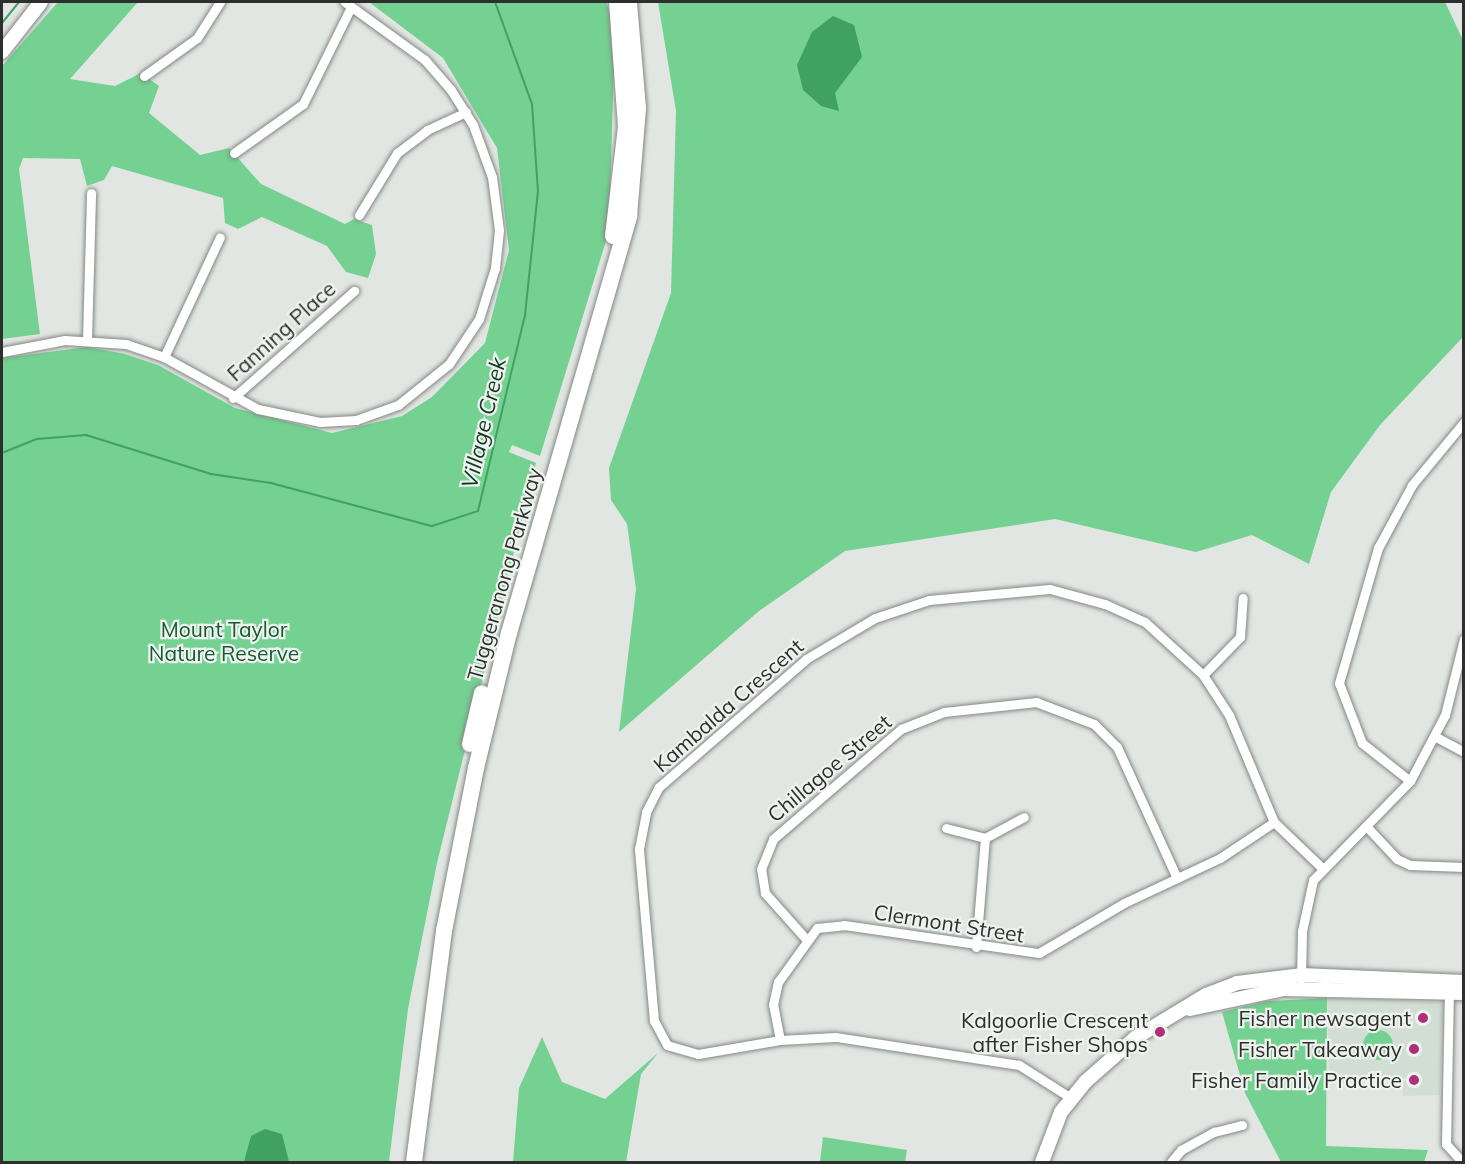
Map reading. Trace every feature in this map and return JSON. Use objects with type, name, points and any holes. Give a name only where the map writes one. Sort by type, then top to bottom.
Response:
[{"type":"highway","name":"Tuggeranong Parkway","points":[[403,1162],[432,938],[476,716],[615,228],[626,127],[617,2]]},
{"type":"highway","name":"Tuggeranong Parkway","points":[[414,1162],[444,931],[476,768],[509,633],[629,216],[638,108],[629,2]]},
{"type":"street","points":[[2,52],[41,2]]},
{"type":"street","points":[[144,76],[196,38],[220,2]]},
{"type":"street","points":[[2,352],[87,339],[164,357],[233,398],[295,419],[356,420],[398,405],[450,364],[478,320],[497,256],[492,177],[466,112],[425,60],[348,4],[303,104],[234,153]]},
{"type":"street","points":[[359,215],[397,153],[427,130],[466,112]]},
{"type":"street","points":[[87,339],[91,193]]},
{"type":"street","points":[[164,357],[220,237]]},
{"type":"street","name":"Fanning Place","points":[[233,398],[354,291]]},
{"type":"street","points":[[1410,781],[1362,743],[1339,683],[1378,548],[1412,484],[1464,422]]},
{"type":"street","name":"Kambalda Crescent","points":[[1071,1098],[1018,1065],[835,1037],[780,1040],[684,1054],[659,1036],[639,849],[646,812],[678,767],[806,659],[874,618],[929,600],[999,590],[1078,595],[1145,622],[1203,675],[1229,715],[1274,822],[1320,866]]},
{"type":"street","points":[[1203,675],[1240,637],[1243,598]]},
{"type":"street","points":[[1301,981],[1306,898],[1320,866],[1366,826],[1410,781],[1436,737],[1464,639]]},
{"type":"street","name":"Chillagoe Street","points":[[806,939],[765,893],[761,869],[773,839],[901,729],[944,712],[1035,702],[1094,724],[1117,747],[1177,878]]},
{"type":"street","points":[[1436,737],[1464,752]]},
{"type":"street","points":[[946,828],[985,838],[1023,818]]},
{"type":"street","name":"Clermont Street","points":[[806,939],[825,925],[844,925],[976,947],[1039,953],[1274,822]]},
{"type":"street","points":[[1366,826],[1397,859],[1410,865],[1464,867]]},
{"type":"street","points":[[976,947],[985,838]]},
{"type":"street","points":[[780,1040],[775,993],[806,939]]},
{"type":"street","points":[[1042,1162],[1052,1130],[1071,1098],[1114,1053],[1179,1012],[1234,996],[1301,981],[1457,987],[1446,1144],[1462,1162]]},
{"type":"street","points":[[1171,1162],[1189,1145],[1242,1125]]},
{"type":"shaded area","points":[[833,16],[854,25],[862,57],[835,93],[839,111],[821,106],[803,90],[797,65],[812,32]]},
{"type":"shaded area","points":[[1327,998],[1443,1002],[1440,1095],[1403,1096],[1403,1085],[1392,1085],[1392,1080],[1329,1083]]},
{"type":"shaded area","points":[[265,1129],[282,1134],[289,1162],[244,1162],[251,1136]]},
{"type":"green space","points":[[58,2],[138,2],[70,79],[115,86],[141,73],[159,86],[149,113],[200,155],[229,148],[261,184],[345,224],[354,219],[372,225],[376,254],[368,278],[346,272],[327,246],[262,217],[238,229],[225,223],[223,198],[112,166],[104,180],[87,186],[80,159],[23,158],[19,169],[40,334],[2,339],[2,66]]},
{"type":"green space","name":"Mount Taylor Nature Reserve","points":[[369,2],[606,2],[615,27],[609,231],[540,456],[512,445],[509,452],[536,463],[437,863],[408,1009],[389,1162],[2,1162],[2,358],[87,347],[125,354],[158,365],[235,408],[332,433],[402,416],[432,397],[485,343],[509,250],[497,148],[443,58]]},
{"type":"green space","points":[[658,2],[1445,2],[1463,40],[1463,337],[1380,425],[1331,492],[1309,564],[1252,535],[1196,552],[1055,519],[845,551],[759,611],[619,732],[636,589],[627,524],[611,500],[609,468],[671,293],[676,111]]},
{"type":"green space","points":[[1327,998],[1326,1146],[1428,1150],[1424,1162],[1281,1162],[1245,1093],[1222,1012],[1268,1001]]},
{"type":"green space","points":[[1378,1030],[1388,1035],[1393,1045],[1388,1055],[1378,1060],[1368,1055],[1363,1045],[1368,1035]]},
{"type":"green space","points":[[542,1037],[562,1082],[605,1099],[658,1053],[641,1074],[626,1162],[513,1162],[519,1088]]},
{"type":"green space","points":[[823,1137],[907,1150],[905,1162],[820,1162]]},
{"type":"waterway","points":[[2,23],[19,2]]},
{"type":"waterway","name":"Village Creek","points":[[2,453],[37,439],[86,435],[211,474],[271,483],[432,526],[478,511],[525,315],[538,192],[532,104],[495,2]]},
{"type":"place","name":"Fisher newsagent","points":[[1423,1018]]},
{"type":"place","name":"Kalgoorlie Crescent after Fisher Shops","points":[[1160,1032]]},
{"type":"place","name":"Fisher Takeaway","points":[[1414,1049]]},
{"type":"place","name":"Fisher Family Practice","points":[[1414,1080]]}]
